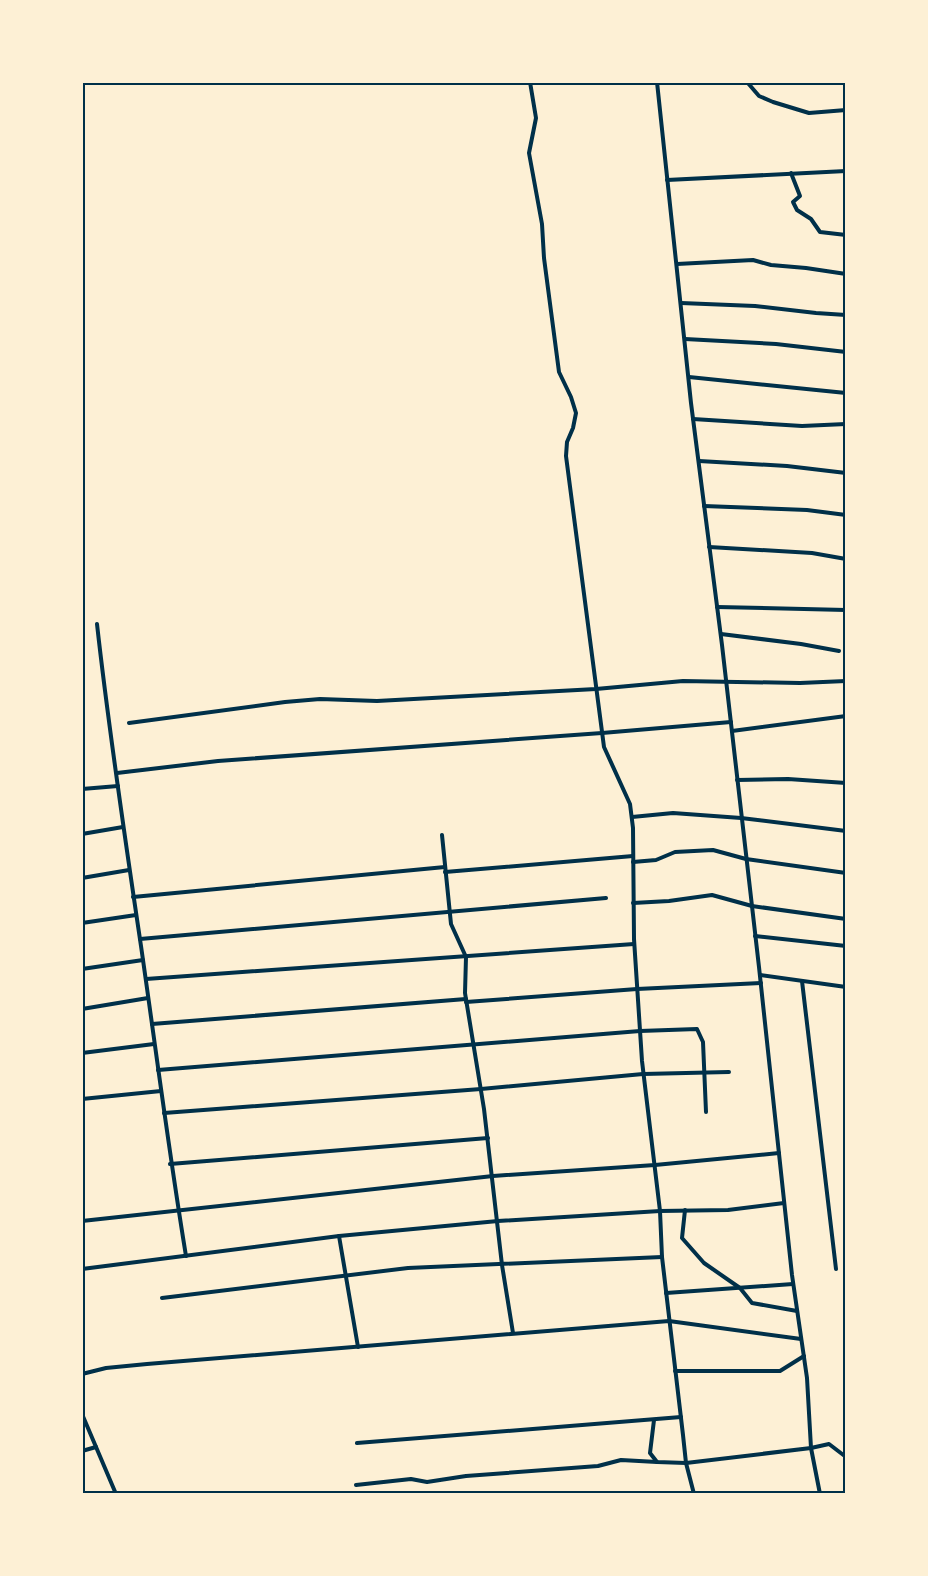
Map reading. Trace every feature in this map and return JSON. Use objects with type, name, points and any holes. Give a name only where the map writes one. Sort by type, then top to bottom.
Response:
[{"type":"street","points":[[530,82],[536,118],[528,153],[542,224],[544,258],[559,372],[571,397],[576,413],[573,428],[566,442],[566,456],[602,733],[604,747],[624,788],[630,804],[632,817],[634,944],[643,1074],[655,1165],[662,1257],[686,1463],[694,1494]]},
{"type":"street","points":[[656,82],[688,377],[721,634],[784,1203],[804,1356],[811,1448],[820,1493]]},
{"type":"street","points":[[747,82],[759,96],[809,113],[846,110]]},
{"type":"street","points":[[667,180],[846,171]]},
{"type":"street","points":[[791,173],[800,196],[793,202],[797,210],[811,219],[820,232],[846,234]]},
{"type":"street","points":[[677,264],[753,260],[771,265],[846,274]]},
{"type":"street","points":[[681,303],[755,306],[846,315]]},
{"type":"street","points":[[685,339],[776,344],[846,352]]},
{"type":"street","points":[[688,377],[846,393]]},
{"type":"street","points":[[693,419],[802,426],[846,424]]},
{"type":"street","points":[[698,461],[787,466],[846,472]]},
{"type":"street","points":[[704,506],[807,510],[846,515]]},
{"type":"street","points":[[709,547],[812,553],[846,559]]},
{"type":"street","points":[[717,607],[846,610]]},
{"type":"street","points":[[97,624],[104,693],[146,980],[170,1164],[186,1256]]},
{"type":"street","points":[[721,634],[801,644],[839,651]]},
{"type":"street","points":[[129,722],[320,699],[377,701],[596,689],[682,681],[726,683],[846,681]]},
{"type":"street","points":[[732,731],[846,716]]},
{"type":"street","points":[[116,773],[218,761],[731,722]]},
{"type":"street","points":[[737,780],[846,783]]},
{"type":"street","points":[[82,789],[118,786]]},
{"type":"street","points":[[632,817],[673,814],[741,818],[846,831]]},
{"type":"street","points":[[82,834],[123,827]]},
{"type":"street","points":[[442,835],[451,924],[466,957],[466,1000],[488,1138],[502,1265],[513,1334]]},
{"type":"street","points":[[633,862],[656,860],[675,852],[713,850],[746,859],[846,873]]},
{"type":"street","points":[[445,872],[633,856]]},
{"type":"street","points":[[133,896],[445,867]]},
{"type":"street","points":[[82,878],[129,870]]},
{"type":"street","points":[[633,903],[669,901],[712,895],[752,906],[846,919]]},
{"type":"street","points":[[140,939],[606,898]]},
{"type":"street","points":[[82,923],[136,915]]},
{"type":"street","points":[[755,936],[846,946]]},
{"type":"street","points":[[146,980],[634,944]]},
{"type":"street","points":[[82,968],[143,960]]},
{"type":"street","points":[[760,975],[846,987]]},
{"type":"street","points":[[802,981],[836,1269]]},
{"type":"street","points":[[152,1024],[466,1000],[761,983]]},
{"type":"street","points":[[82,1009],[148,998]]},
{"type":"street","points":[[158,1070],[640,1031],[697,1029],[703,1042],[706,1112]]},
{"type":"street","points":[[82,1053],[154,1044]]},
{"type":"street","points":[[164,1113],[481,1089],[643,1074],[729,1072]]},
{"type":"street","points":[[82,1099],[161,1091]]},
{"type":"street","points":[[170,1164],[488,1138]]},
{"type":"street","points":[[82,1221],[493,1176],[655,1165],[779,1153]]},
{"type":"street","points":[[82,1270],[339,1236],[498,1221],[660,1211],[728,1210],[784,1203]]},
{"type":"street","points":[[686,1210],[682,1238],[704,1263],[740,1288],[752,1303],[797,1311]]},
{"type":"street","points":[[339,1236],[358,1348]]},
{"type":"street","points":[[162,1298],[408,1268],[662,1257]]},
{"type":"street","points":[[666,1292],[794,1284]]},
{"type":"street","points":[[83,1374],[106,1368],[138,1364],[358,1348],[669,1321],[801,1339]]},
{"type":"street","points":[[675,1372],[780,1372],[804,1356]]},
{"type":"street","points":[[82,1414],[116,1494]]},
{"type":"street","points":[[357,1443],[681,1417]]},
{"type":"street","points":[[654,1420],[650,1453],[657,1462]]},
{"type":"street","points":[[356,1485],[411,1479],[427,1482],[466,1476],[598,1466],[620,1460],[686,1463],[811,1448],[829,1444],[846,1457]]},
{"type":"street","points":[[82,1451],[96,1446]]},
{"type":"street","points":[[808,1494],[830,1494]]}]
